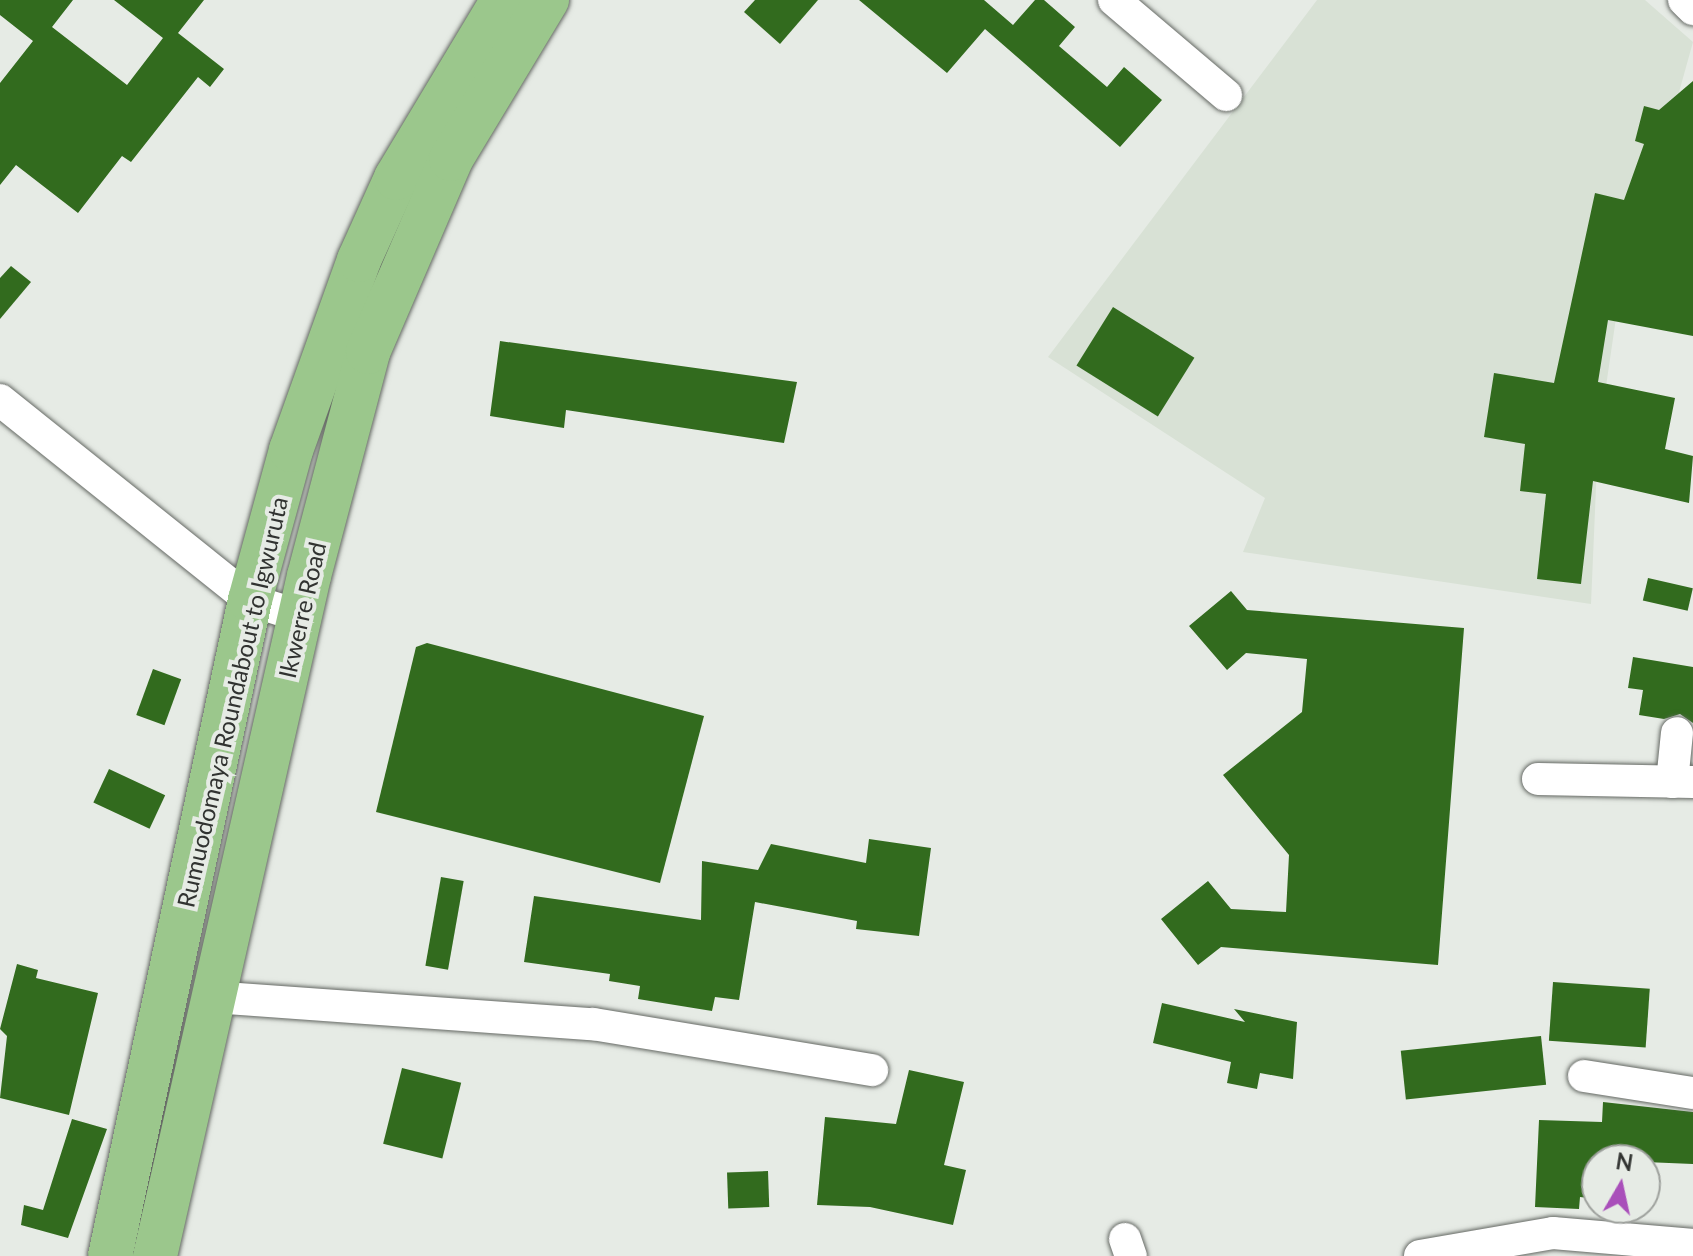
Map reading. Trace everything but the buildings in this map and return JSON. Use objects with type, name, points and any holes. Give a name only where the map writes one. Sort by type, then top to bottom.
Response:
[{"type":"main road","name":"Rumuodomaya Roundabout to Igwuruta","points":[[110,1256],[250,600],[291,450],[359,260],[396,178],[503,0]]},
{"type":"main road","name":"Ikwerre Road","points":[[155,1256],[300,616],[368,352],[401,267],[451,159],[547,0]]},
{"type":"street","points":[[1114,0],[1226,95]]},
{"type":"street","points":[[1684,0],[1693,9]]},
{"type":"street","points":[[0,400],[250,600],[300,616]]},
{"type":"street","points":[[1538,779],[1682,782],[1677,733]]},
{"type":"street","points":[[212,997],[593,1024],[872,1070]]},
{"type":"street","points":[[1584,1076],[1693,1093]]},
{"type":"street","points":[[1420,1256],[1553,1233],[1693,1245]]},
{"type":"shaded area","points":[[1317,0],[1645,0],[1693,42],[1616,318],[1598,441],[1591,604],[1243,552],[1265,498],[1048,357]]}]
